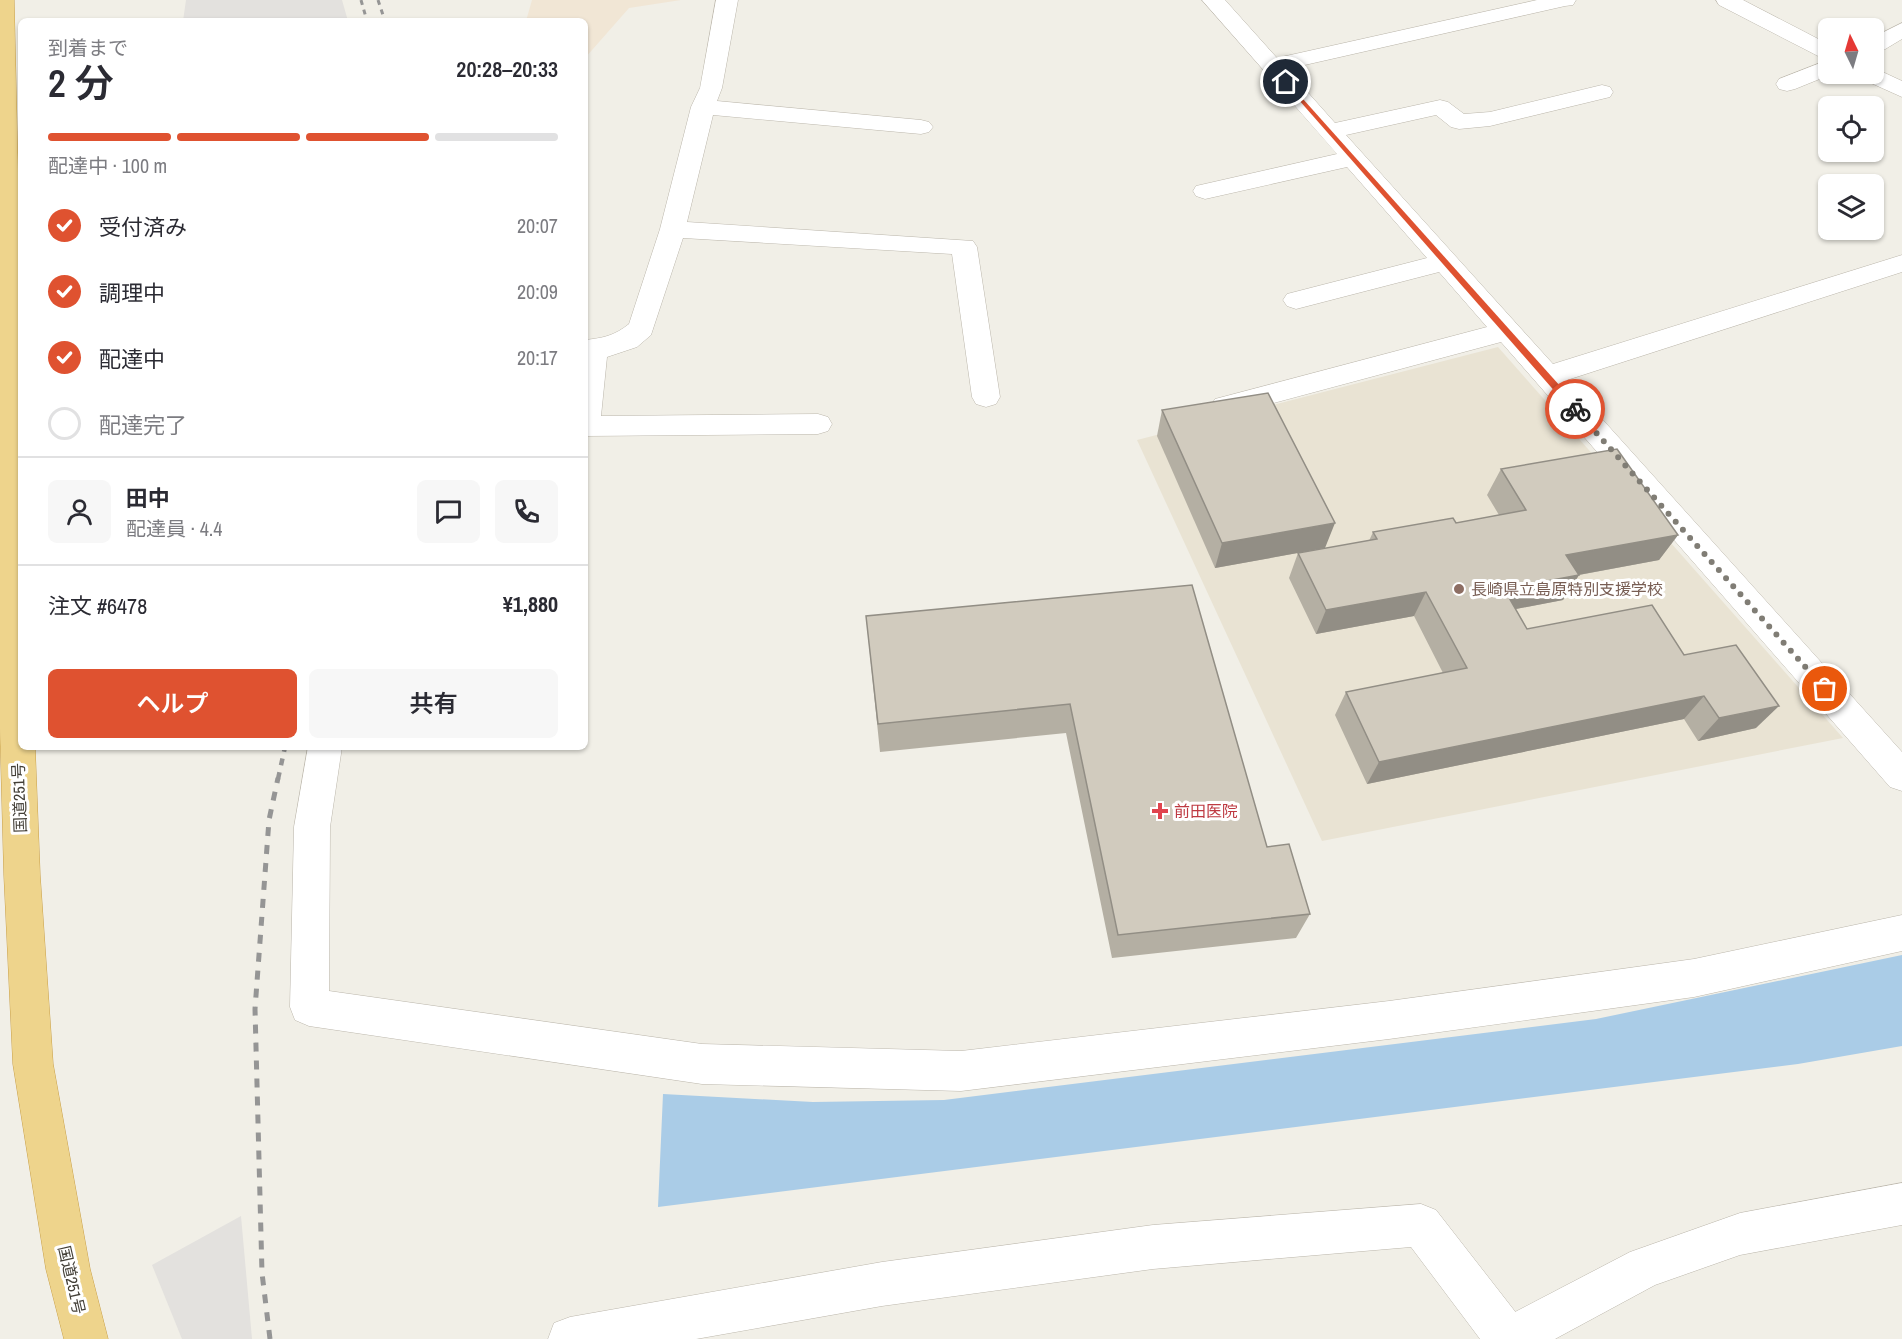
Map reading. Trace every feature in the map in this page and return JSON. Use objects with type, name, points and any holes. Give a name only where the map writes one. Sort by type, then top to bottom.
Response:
[{"type":"highway","name":"国道251号","points":[[3,0],[2,234],[7,445],[22,876],[33,1064],[68,1269],[86,1339]]},
{"type":"street","points":[[588,388],[590,349],[609,347],[627,340],[641,329],[673,229],[703,106],[711,88],[727,0]]},
{"type":"street","points":[[1213,0],[1902,776]]},
{"type":"street","points":[[1272,66],[1565,0]]},
{"type":"street","points":[[1726,0],[1818,47]]},
{"type":"street","points":[[1884,40],[1902,30]]},
{"type":"street","points":[[1787,84],[1818,71]]},
{"type":"street","points":[[1884,81],[1902,90]]},
{"type":"street","points":[[1329,131],[1440,107],[1459,122],[1490,119],[1602,93]]},
{"type":"street","points":[[703,106],[921,127]]},
{"type":"street","points":[[1205,192],[1353,158]]},
{"type":"street","points":[[673,229],[964,247],[986,397]]},
{"type":"street","points":[[1296,300],[1445,262]]},
{"type":"street","points":[[1546,376],[1902,263]]},
{"type":"street","points":[[1221,407],[1507,331]]},
{"type":"street","points":[[588,426],[818,424]]},
{"type":"street","points":[[325,750],[312,827],[309,1007],[702,1064],[961,1071],[1377,1021],[1694,978],[1902,933]]},
{"type":"street","points":[[570,1339],[882,1284],[1153,1247],[1421,1225],[1509,1339],[1645,1267],[1730,1237],[1902,1204]]},
{"type":"shaded area","points":[[186,0],[342,0],[347,18],[183,18]]},
{"type":"shaded area","points":[[532,0],[681,0],[629,8],[588,55],[588,18],[527,18]]},
{"type":"shaded area","name":"長崎県立島原特別支援学校","points":[[1498,347],[1843,738],[1322,841],[1137,440]]},
{"type":"shaded area","points":[[241,1216],[252,1339],[182,1339],[152,1265]]},
{"type":"water","points":[[1902,955],[1902,1046],[1798,1064],[658,1207],[663,1094],[813,1102],[944,1100],[1596,1019]]},
{"type":"building","points":[[1268,393],[1335,523],[1222,543],[1162,410]]},
{"type":"building","points":[[1617,449],[1678,535],[1566,555],[1579,575],[1504,589],[1527,629],[1652,605],[1684,655],[1736,645],[1779,706],[1719,718],[1704,696],[1379,762],[1346,692],[1467,668],[1426,592],[1326,610],[1298,553],[1377,539],[1373,532],[1453,518],[1456,523],[1526,510],[1501,469]]},
{"type":"building","name":"前田医院","points":[[1192,585],[1267,847],[1289,844],[1310,914],[1118,935],[1070,704],[878,724],[866,616]]},
{"type":"railway","points":[[361,0],[366,18]]},
{"type":"railway","points":[[378,0],[384,18]]},
{"type":"railway","points":[[278,779],[284,750]]},
{"type":"railway","points":[[270,1339],[262,1273],[255,1009],[269,820],[278,778]]},
{"type":"way so far","points":[[1575,409],[1825,689]]},
{"type":"place","name":"長崎県立島原特別支援学校","points":[[1459,589]]},
{"type":"place","name":"前田医院","points":[[1160,811]]},
{"type":"route","points":[[1286,82],[1575,409]]}]
